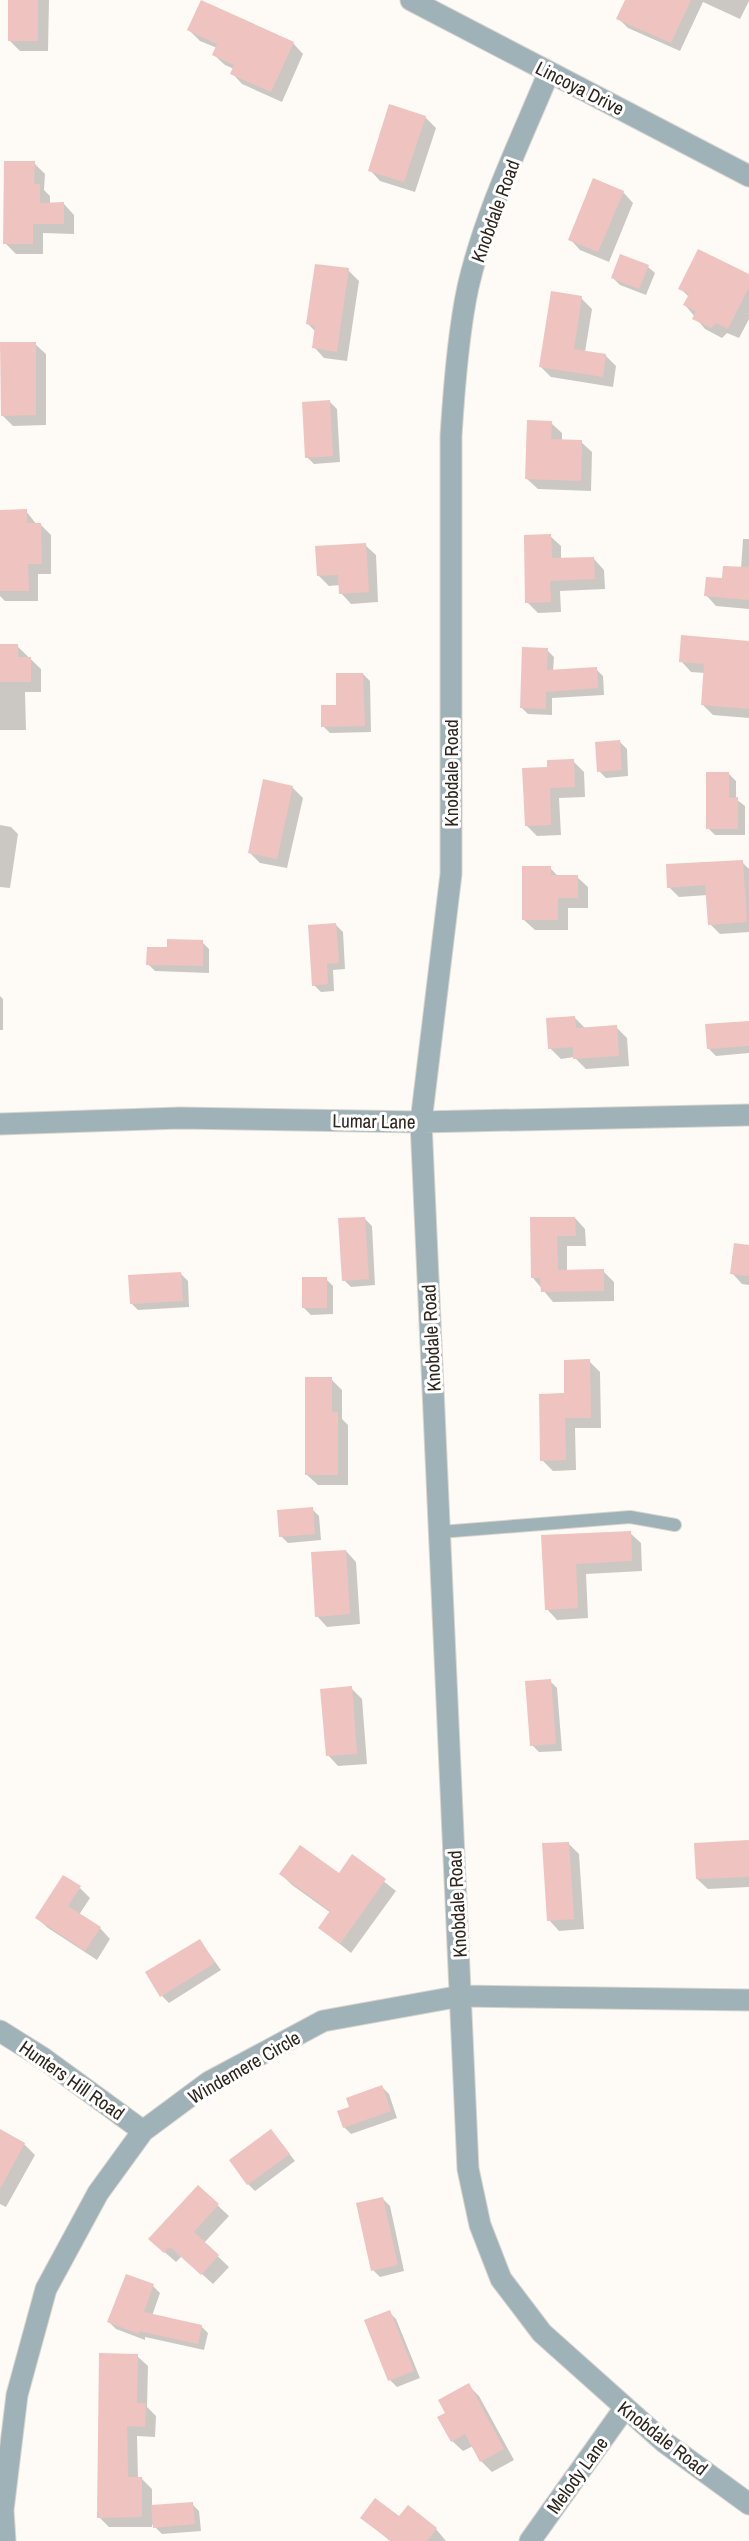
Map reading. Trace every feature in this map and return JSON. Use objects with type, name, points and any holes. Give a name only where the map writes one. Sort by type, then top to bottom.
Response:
[{"type":"street","name":"Lincoya Drive","points":[[411,0],[749,176]]},
{"type":"street","name":"Knobdale Road","points":[[550,72],[491,211],[468,287],[453,396],[451,874],[421,1122],[468,2169],[480,2225],[501,2279],[542,2333],[624,2409],[749,2504]]},
{"type":"street","name":"Lumar Lane","points":[[0,1124],[180,1118],[421,1122],[749,1115]]},
{"type":"street","name":"Windemere Circle","points":[[5,2541],[3,2510],[17,2395],[46,2289],[98,2193],[143,2131],[209,2082],[323,2021],[461,1996],[749,2000]]},
{"type":"street","name":"Hunters Hill Road","points":[[0,2031],[43,2058],[143,2131]]},
{"type":"street","name":"Melody Lane","points":[[530,2541],[624,2409]]},
{"type":"lane","points":[[440,1532],[630,1517],[675,1525]]},
{"type":"building","points":[[8,0],[38,0],[38,41],[8,41]]},
{"type":"building","points":[[201,0],[294,42],[271,92],[230,74],[234,65],[212,55],[217,44],[187,30]]},
{"type":"building","points":[[625,0],[691,0],[671,43],[616,19]]},
{"type":"building","points":[[389,104],[426,116],[404,182],[368,171]]},
{"type":"building","points":[[4,161],[35,161],[34,184],[40,184],[40,203],[64,202],[64,224],[33,224],[33,244],[3,244]]},
{"type":"building","points":[[593,178],[624,191],[598,252],[568,240]]},
{"type":"building","points":[[698,249],[749,274],[749,287],[728,329],[716,323],[711,328],[692,319],[696,311],[683,305],[689,294],[678,289]]},
{"type":"building","points":[[620,254],[649,265],[639,289],[611,278]]},
{"type":"building","points":[[315,264],[349,268],[337,352],[312,348],[315,326],[306,324]]},
{"type":"building","points":[[551,291],[582,296],[574,349],[606,354],[603,377],[539,367]]},
{"type":"building","points":[[0,342],[36,342],[36,415],[1,416]]},
{"type":"building","points":[[330,400],[333,456],[305,458],[302,402]]},
{"type":"building","points":[[527,420],[552,421],[551,439],[582,440],[581,481],[525,479]]},
{"type":"building","points":[[27,509],[27,523],[41,523],[42,564],[28,564],[29,591],[0,591],[0,510]]},
{"type":"building","points":[[551,534],[552,558],[594,557],[595,579],[550,581],[551,602],[525,603],[524,535]]},
{"type":"building","points":[[366,543],[369,592],[339,594],[338,575],[317,576],[315,546]]},
{"type":"building","points":[[723,566],[749,567],[749,600],[704,596],[706,577],[722,578]]},
{"type":"building","points":[[681,635],[749,641],[749,709],[701,705],[704,664],[679,662]]},
{"type":"building","points":[[0,644],[18,644],[18,657],[31,657],[31,682],[0,682]]},
{"type":"building","points":[[522,647],[548,648],[547,670],[597,667],[598,688],[546,692],[546,709],[520,708]]},
{"type":"building","points":[[336,673],[363,673],[365,726],[321,727],[321,705],[336,705]]},
{"type":"building","points":[[620,740],[622,770],[597,772],[595,742]]},
{"type":"building","points":[[574,759],[575,787],[550,788],[551,825],[525,826],[522,768],[547,767],[547,760]]},
{"type":"building","points":[[706,772],[729,772],[729,798],[738,797],[738,829],[706,829]]},
{"type":"building","points":[[263,779],[293,786],[277,859],[248,853]]},
{"type":"building","points":[[743,860],[747,922],[708,925],[705,885],[667,888],[666,864]]},
{"type":"building","points":[[522,866],[551,866],[551,875],[578,875],[578,898],[558,898],[558,920],[522,920]]},
{"type":"building","points":[[336,923],[339,963],[327,964],[328,984],[312,986],[308,925]]},
{"type":"building","points":[[167,939],[203,940],[203,966],[146,965],[147,947],[167,947]]},
{"type":"building","points":[[575,1016],[576,1028],[617,1025],[619,1056],[573,1059],[573,1047],[548,1049],[546,1018]]},
{"type":"building","points":[[749,1021],[749,1046],[707,1049],[705,1024]]},
{"type":"building","points":[[365,1217],[369,1279],[342,1281],[338,1218]]},
{"type":"building","points":[[530,1217],[575,1217],[576,1236],[557,1236],[558,1270],[604,1269],[604,1291],[541,1292],[540,1278],[531,1278]]},
{"type":"building","points":[[734,1243],[749,1245],[749,1276],[730,1274]]},
{"type":"building","points":[[181,1272],[183,1301],[130,1304],[128,1275]]},
{"type":"building","points":[[302,1277],[327,1277],[327,1308],[302,1308]]},
{"type":"building","points":[[590,1359],[591,1418],[565,1418],[566,1460],[540,1461],[539,1394],[564,1393],[564,1360]]},
{"type":"building","points":[[305,1377],[332,1377],[332,1412],[338,1412],[338,1475],[305,1475]]},
{"type":"building","points":[[313,1507],[315,1534],[279,1537],[277,1510]]},
{"type":"building","points":[[631,1531],[632,1561],[576,1564],[578,1608],[545,1610],[541,1535]]},
{"type":"building","points":[[346,1550],[350,1614],[315,1617],[311,1552]]},
{"type":"building","points":[[551,1679],[556,1744],[530,1746],[525,1681]]},
{"type":"building","points":[[352,1686],[357,1754],[326,1756],[320,1689]]},
{"type":"building","points":[[749,1840],[749,1877],[696,1879],[694,1843]]},
{"type":"building","points":[[569,1842],[574,1919],[547,1921],[542,1843]]},
{"type":"building","points":[[300,1845],[339,1873],[352,1854],[386,1879],[340,1944],[318,1928],[330,1911],[279,1874]]},
{"type":"building","points":[[63,1875],[81,1886],[68,1906],[101,1927],[85,1951],[35,1918]]},
{"type":"building","points":[[200,1939],[215,1963],[160,1997],[145,1972]]},
{"type":"building","points":[[382,2085],[391,2111],[343,2128],[337,2111],[349,2107],[346,2098]]},
{"type":"building","points":[[0,2129],[25,2143],[0,2189]]},
{"type":"building","points":[[271,2129],[290,2154],[247,2185],[229,2160]]},
{"type":"building","points":[[198,2185],[219,2204],[194,2232],[219,2255],[201,2275],[170,2247],[164,2253],[148,2239]]},
{"type":"building","points":[[383,2197],[398,2265],[371,2271],[356,2203]]},
{"type":"building","points":[[126,2274],[154,2284],[144,2312],[202,2325],[198,2344],[139,2331],[139,2334],[107,2322]]},
{"type":"building","points":[[390,2310],[414,2371],[388,2381],[364,2320]]},
{"type":"building","points":[[99,2353],[138,2354],[137,2403],[146,2403],[145,2427],[127,2426],[128,2477],[142,2477],[142,2517],[97,2518]]},
{"type":"building","points":[[469,2383],[504,2449],[480,2462],[465,2434],[451,2442],[437,2417],[445,2413],[438,2400]]},
{"type":"building","points":[[375,2498],[399,2516],[408,2505],[437,2528],[427,2541],[391,2541],[360,2518]]},
{"type":"building","points":[[193,2502],[195,2524],[153,2528],[151,2505]]}]
